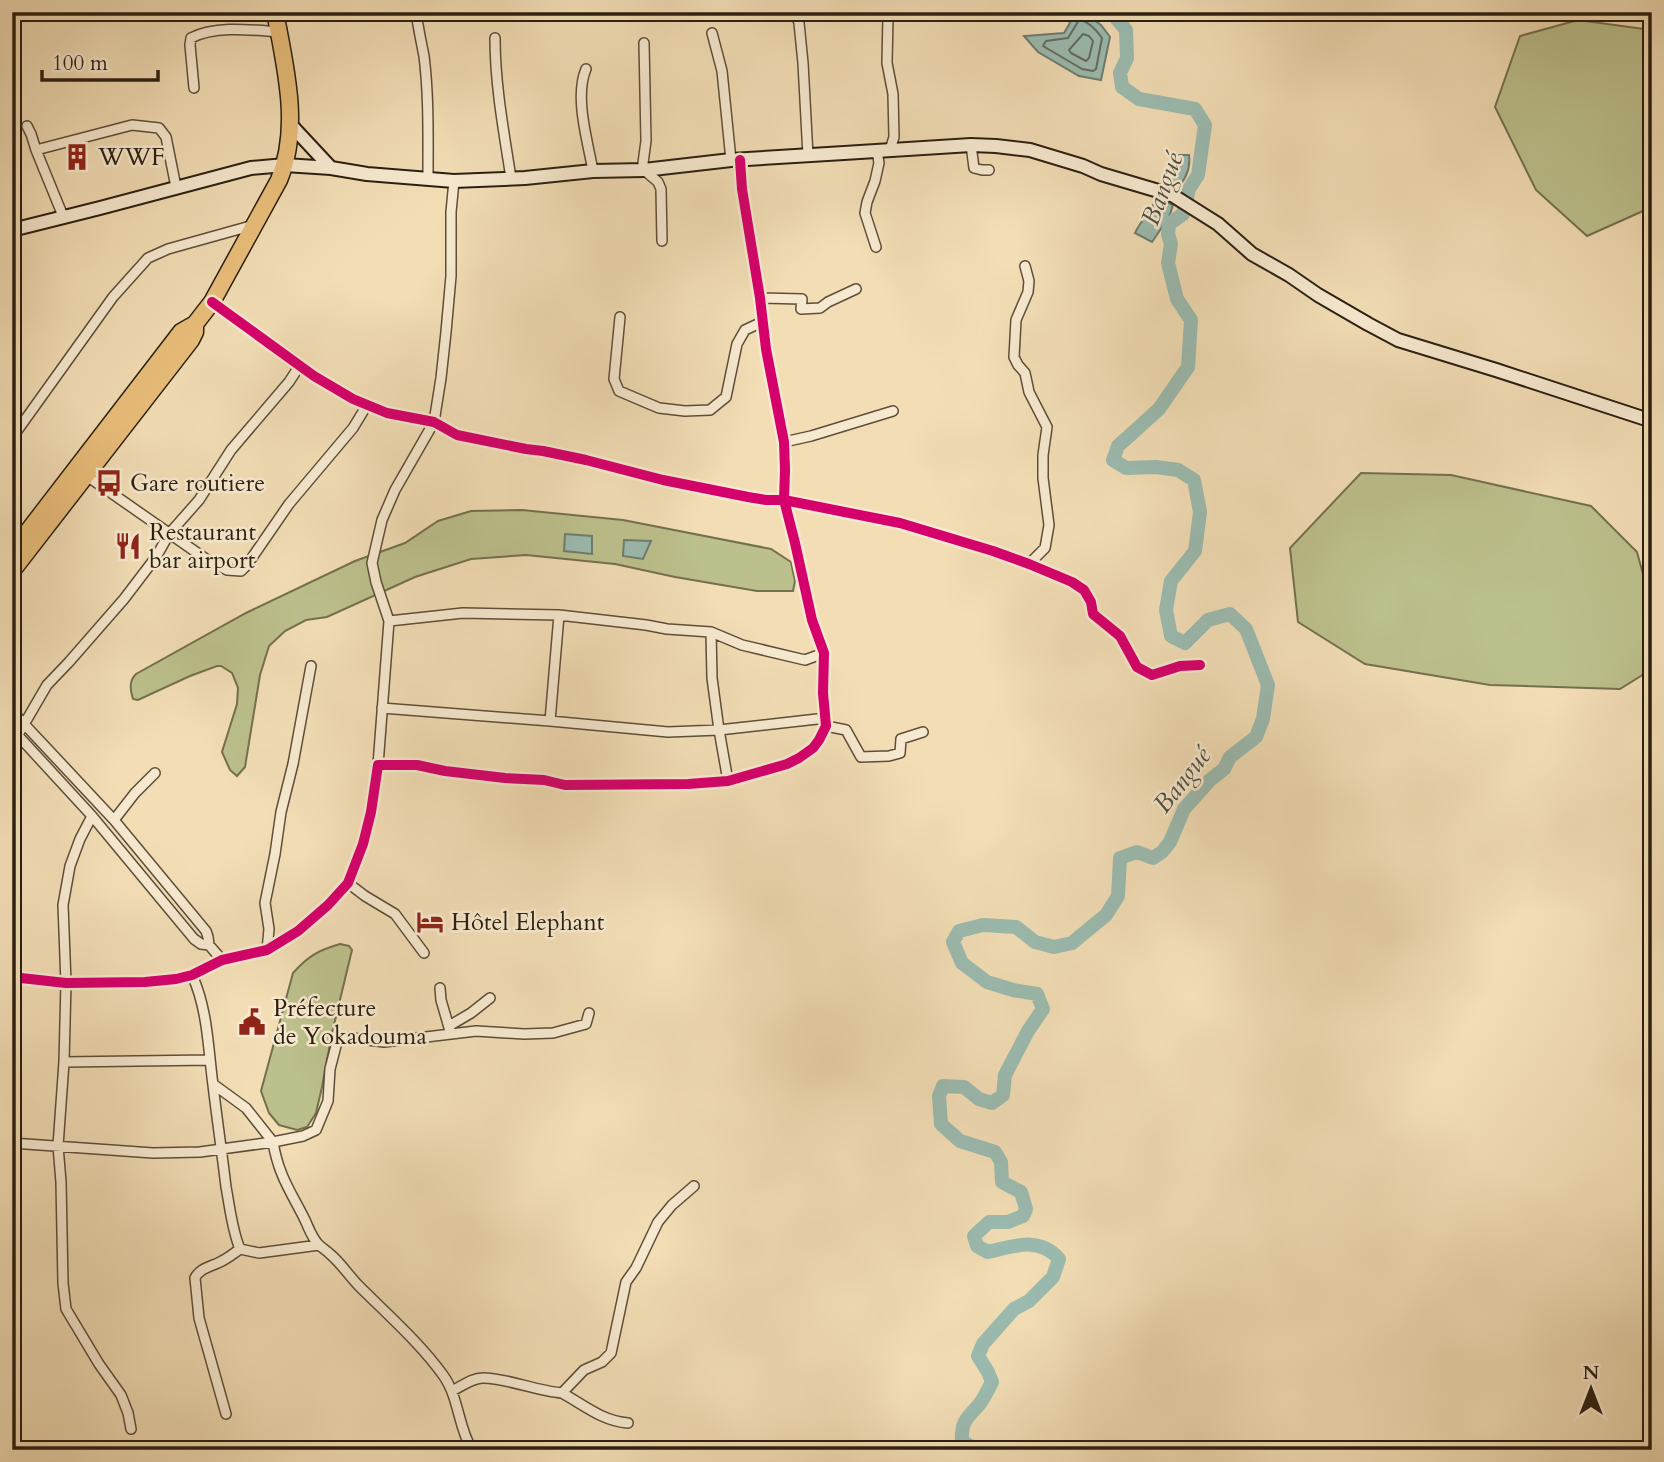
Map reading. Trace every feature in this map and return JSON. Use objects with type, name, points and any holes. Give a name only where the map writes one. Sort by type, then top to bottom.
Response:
[{"type":"highway","points":[[12,552],[181,332],[195,324],[212,302],[285,166],[290,124],[288,91],[275,12]]},
{"type":"highway","points":[[12,570],[191,340],[195,324]]},
{"type":"main road","points":[[290,124],[331,167]]},
{"type":"main road","points":[[12,230],[251,168],[331,167],[367,174],[454,181],[644,170],[735,160],[884,150],[996,146],[1030,150],[1172,195],[1218,224],[1252,254],[1398,340],[1652,421]]},
{"type":"street","points":[[416,12],[425,69],[428,178]]},
{"type":"street","points":[[795,12],[799,23],[803,63],[808,156]]},
{"type":"street","points":[[876,247],[865,213],[879,163],[884,150],[894,137],[887,63],[888,13]]},
{"type":"street","points":[[194,88],[191,38],[199,34],[229,30],[279,32]]},
{"type":"street","points":[[378,765],[417,765],[444,771],[544,780],[565,785],[688,784],[728,781],[787,764],[813,748],[819,740],[826,722],[823,693],[824,653],[812,620],[784,500],[784,442],[766,349],[722,71],[712,33]]},
{"type":"street","points":[[495,38],[495,59],[511,178]]},
{"type":"street","points":[[644,43],[646,141],[643,163],[644,170],[661,189],[662,241]]},
{"type":"street","points":[[586,69],[583,76],[583,116],[593,172]]},
{"type":"street","points":[[36,150],[132,125],[159,128],[166,137],[176,187]]},
{"type":"street","points":[[27,126],[63,216]]},
{"type":"street","points":[[971,145],[974,167],[989,170]]},
{"type":"street","points":[[12,977],[66,983],[145,982],[192,975],[222,960],[267,950],[298,931],[348,883],[363,844],[371,812],[378,765],[389,621],[372,563],[382,520],[395,490],[434,422],[451,276],[454,181]]},
{"type":"street","points":[[12,438],[113,297],[148,258],[168,249],[255,225]]},
{"type":"street","points":[[1025,266],[1029,281],[1028,292],[1016,320],[1014,357],[1025,373],[1029,392],[1047,427],[1043,478],[1049,525],[1045,548],[1028,564]]},
{"type":"street","points":[[760,298],[802,299],[801,309],[820,308],[856,289]]},
{"type":"street","points":[[212,302],[332,387],[387,413],[434,422],[457,435],[586,460],[663,480],[900,523],[993,551],[1072,582],[1084,590],[1091,602],[1093,614],[1120,636],[1136,667],[1152,675],[1180,666],[1200,665]]},
{"type":"street","points":[[620,317],[614,379],[619,391],[659,408],[685,411],[710,410],[726,397],[737,344],[745,330],[762,322]]},
{"type":"street","points":[[12,745],[15,733],[24,724],[47,685],[124,599],[156,557],[169,534],[199,500],[231,450],[289,382],[300,365]]},
{"type":"street","points":[[87,476],[206,559],[228,570],[241,571],[289,504],[334,452],[368,405]]},
{"type":"street","points":[[784,442],[893,411]]},
{"type":"street","points":[[389,621],[463,613],[559,615],[711,632],[742,645],[805,660],[824,653]]},
{"type":"street","points":[[550,722],[559,615]]},
{"type":"street","points":[[711,632],[712,678],[728,781]]},
{"type":"street","points":[[267,950],[269,929],[265,903],[310,666]]},
{"type":"street","points":[[382,708],[667,732],[826,722],[846,730],[861,757],[900,753],[901,739],[923,732]]},
{"type":"street","points":[[12,711],[114,820],[206,931],[209,945],[222,960]]},
{"type":"street","points":[[15,733],[92,816],[194,939],[209,945]]},
{"type":"street","points":[[114,820],[155,773]]},
{"type":"street","points":[[92,816],[70,866],[63,905],[66,983],[58,1146],[63,1283],[66,1309],[121,1395],[131,1429]]},
{"type":"street","points":[[348,883],[395,914],[424,953]]},
{"type":"street","points":[[192,975],[200,993],[205,1016],[230,1214],[240,1249]]},
{"type":"street","points":[[440,988],[450,1030]]},
{"type":"street","points":[[450,1030],[490,998]]},
{"type":"street","points":[[12,1143],[153,1153],[200,1152],[303,1136],[316,1130],[328,1101],[330,1069],[337,1042],[344,1037],[384,1042],[450,1030],[553,1033],[586,1024],[589,1013]]},
{"type":"street","points":[[64,1062],[210,1060]]},
{"type":"street","points":[[213,1084],[246,1108],[273,1142],[281,1175],[310,1233],[319,1245],[331,1254],[390,1316],[445,1378],[452,1391],[464,1437],[472,1450]]},
{"type":"street","points":[[562,1393],[584,1370],[602,1362],[611,1353],[626,1282],[636,1268],[658,1222],[672,1205],[694,1186]]},
{"type":"street","points":[[226,1414],[199,1318],[195,1278],[197,1273],[240,1249],[259,1253],[319,1245]]},
{"type":"street","points":[[452,1391],[483,1378],[562,1393],[599,1416],[628,1423]]},
{"type":"green space","points":[[1578,20],[1652,30],[1652,207],[1587,236],[1536,190],[1495,107],[1520,36]]},
{"type":"green space","points":[[1361,473],[1451,475],[1591,506],[1637,552],[1652,607],[1652,669],[1620,689],[1490,685],[1365,664],[1298,622],[1290,548]]},
{"type":"green space","points":[[522,510],[623,520],[771,549],[791,562],[795,581],[793,591],[757,591],[615,564],[526,555],[471,559],[415,577],[327,617],[306,620],[285,631],[269,646],[260,675],[245,767],[237,776],[230,770],[222,752],[237,704],[238,688],[232,673],[217,666],[138,700],[133,699],[131,685],[136,674],[246,613],[355,561],[405,543],[438,521],[471,511]]},
{"type":"green space","points":[[340,944],[349,946],[352,950],[316,1113],[307,1127],[297,1130],[279,1125],[269,1113],[261,1091],[293,973],[314,954]]},
{"type":"water","points":[[1063,12],[1083,12],[1101,25],[1110,37],[1101,80],[1079,76],[1038,52],[1024,36],[1064,33],[1070,23]]},
{"type":"water","points":[[1178,155],[1189,155],[1188,171],[1174,193],[1165,191],[1168,178]]},
{"type":"water","points":[[1157,198],[1173,205],[1169,217],[1152,242],[1135,233]]},
{"type":"water","points":[[565,534],[592,536],[592,554],[564,551]]},
{"type":"water","points":[[624,540],[651,541],[643,559],[623,556]]},
{"type":"waterway","name":"Bangué","points":[[719,12],[734,12]]},
{"type":"waterway","name":"Bangué","points":[[976,1450],[962,1441],[962,1433],[967,1419],[992,1382],[978,1356],[983,1344],[1014,1309],[1029,1301],[1053,1277],[1059,1259],[1044,1247],[1035,1245],[988,1252],[977,1246],[974,1236],[989,1222],[1008,1222],[1023,1216],[1026,1209],[1021,1192],[1002,1182],[1001,1162],[995,1152],[960,1141],[941,1124],[939,1096],[943,1086],[964,1087],[979,1099],[992,1103],[1003,1095],[1005,1075],[1043,1009],[1037,994],[987,982],[962,963],[953,942],[959,931],[983,925],[1016,927],[1035,942],[1054,947],[1072,943],[1106,915],[1118,896],[1120,858],[1137,852],[1153,858],[1162,852],[1170,842],[1184,809],[1210,780],[1224,769],[1230,757],[1256,737],[1263,719],[1268,685],[1246,629],[1230,614],[1208,620],[1185,643],[1171,636],[1166,610],[1171,581],[1195,551],[1200,512],[1194,480],[1178,470],[1156,467],[1126,468],[1113,460],[1118,446],[1159,409],[1188,367],[1191,320],[1177,299],[1168,263],[1171,244],[1168,234],[1169,224],[1183,214],[1189,189],[1198,175],[1205,125],[1195,109],[1139,99],[1122,87],[1120,73],[1127,58],[1126,30],[1111,12]]},
{"type":"cycle path","points":[[12,977],[66,983],[176,979],[192,975],[222,960],[267,950],[298,931],[348,883],[363,844],[378,765],[417,765],[445,771],[544,780],[565,785],[688,784],[728,781],[787,764],[813,748],[826,726],[824,653],[812,620],[784,500],[784,442],[766,349],[740,160]]},
{"type":"cycle path","points":[[212,302],[314,376],[353,399],[387,413],[434,422],[457,435],[586,460],[663,480],[900,523],[993,551],[1072,582],[1084,590],[1091,602],[1093,614],[1120,636],[1137,667],[1152,675],[1180,666],[1200,665]]},
{"type":"place","name":"WWF","points":[[77,157]]},
{"type":"place","name":"Gare routiere","points":[[109,483]]},
{"type":"place","name":"Restaurant bar airport","points":[[128,546]]},
{"type":"place","name":"Hôtel Elephant","points":[[430,922]]},
{"type":"place","name":"Préfecture de Yokadouma","points":[[252,1022]]}]
